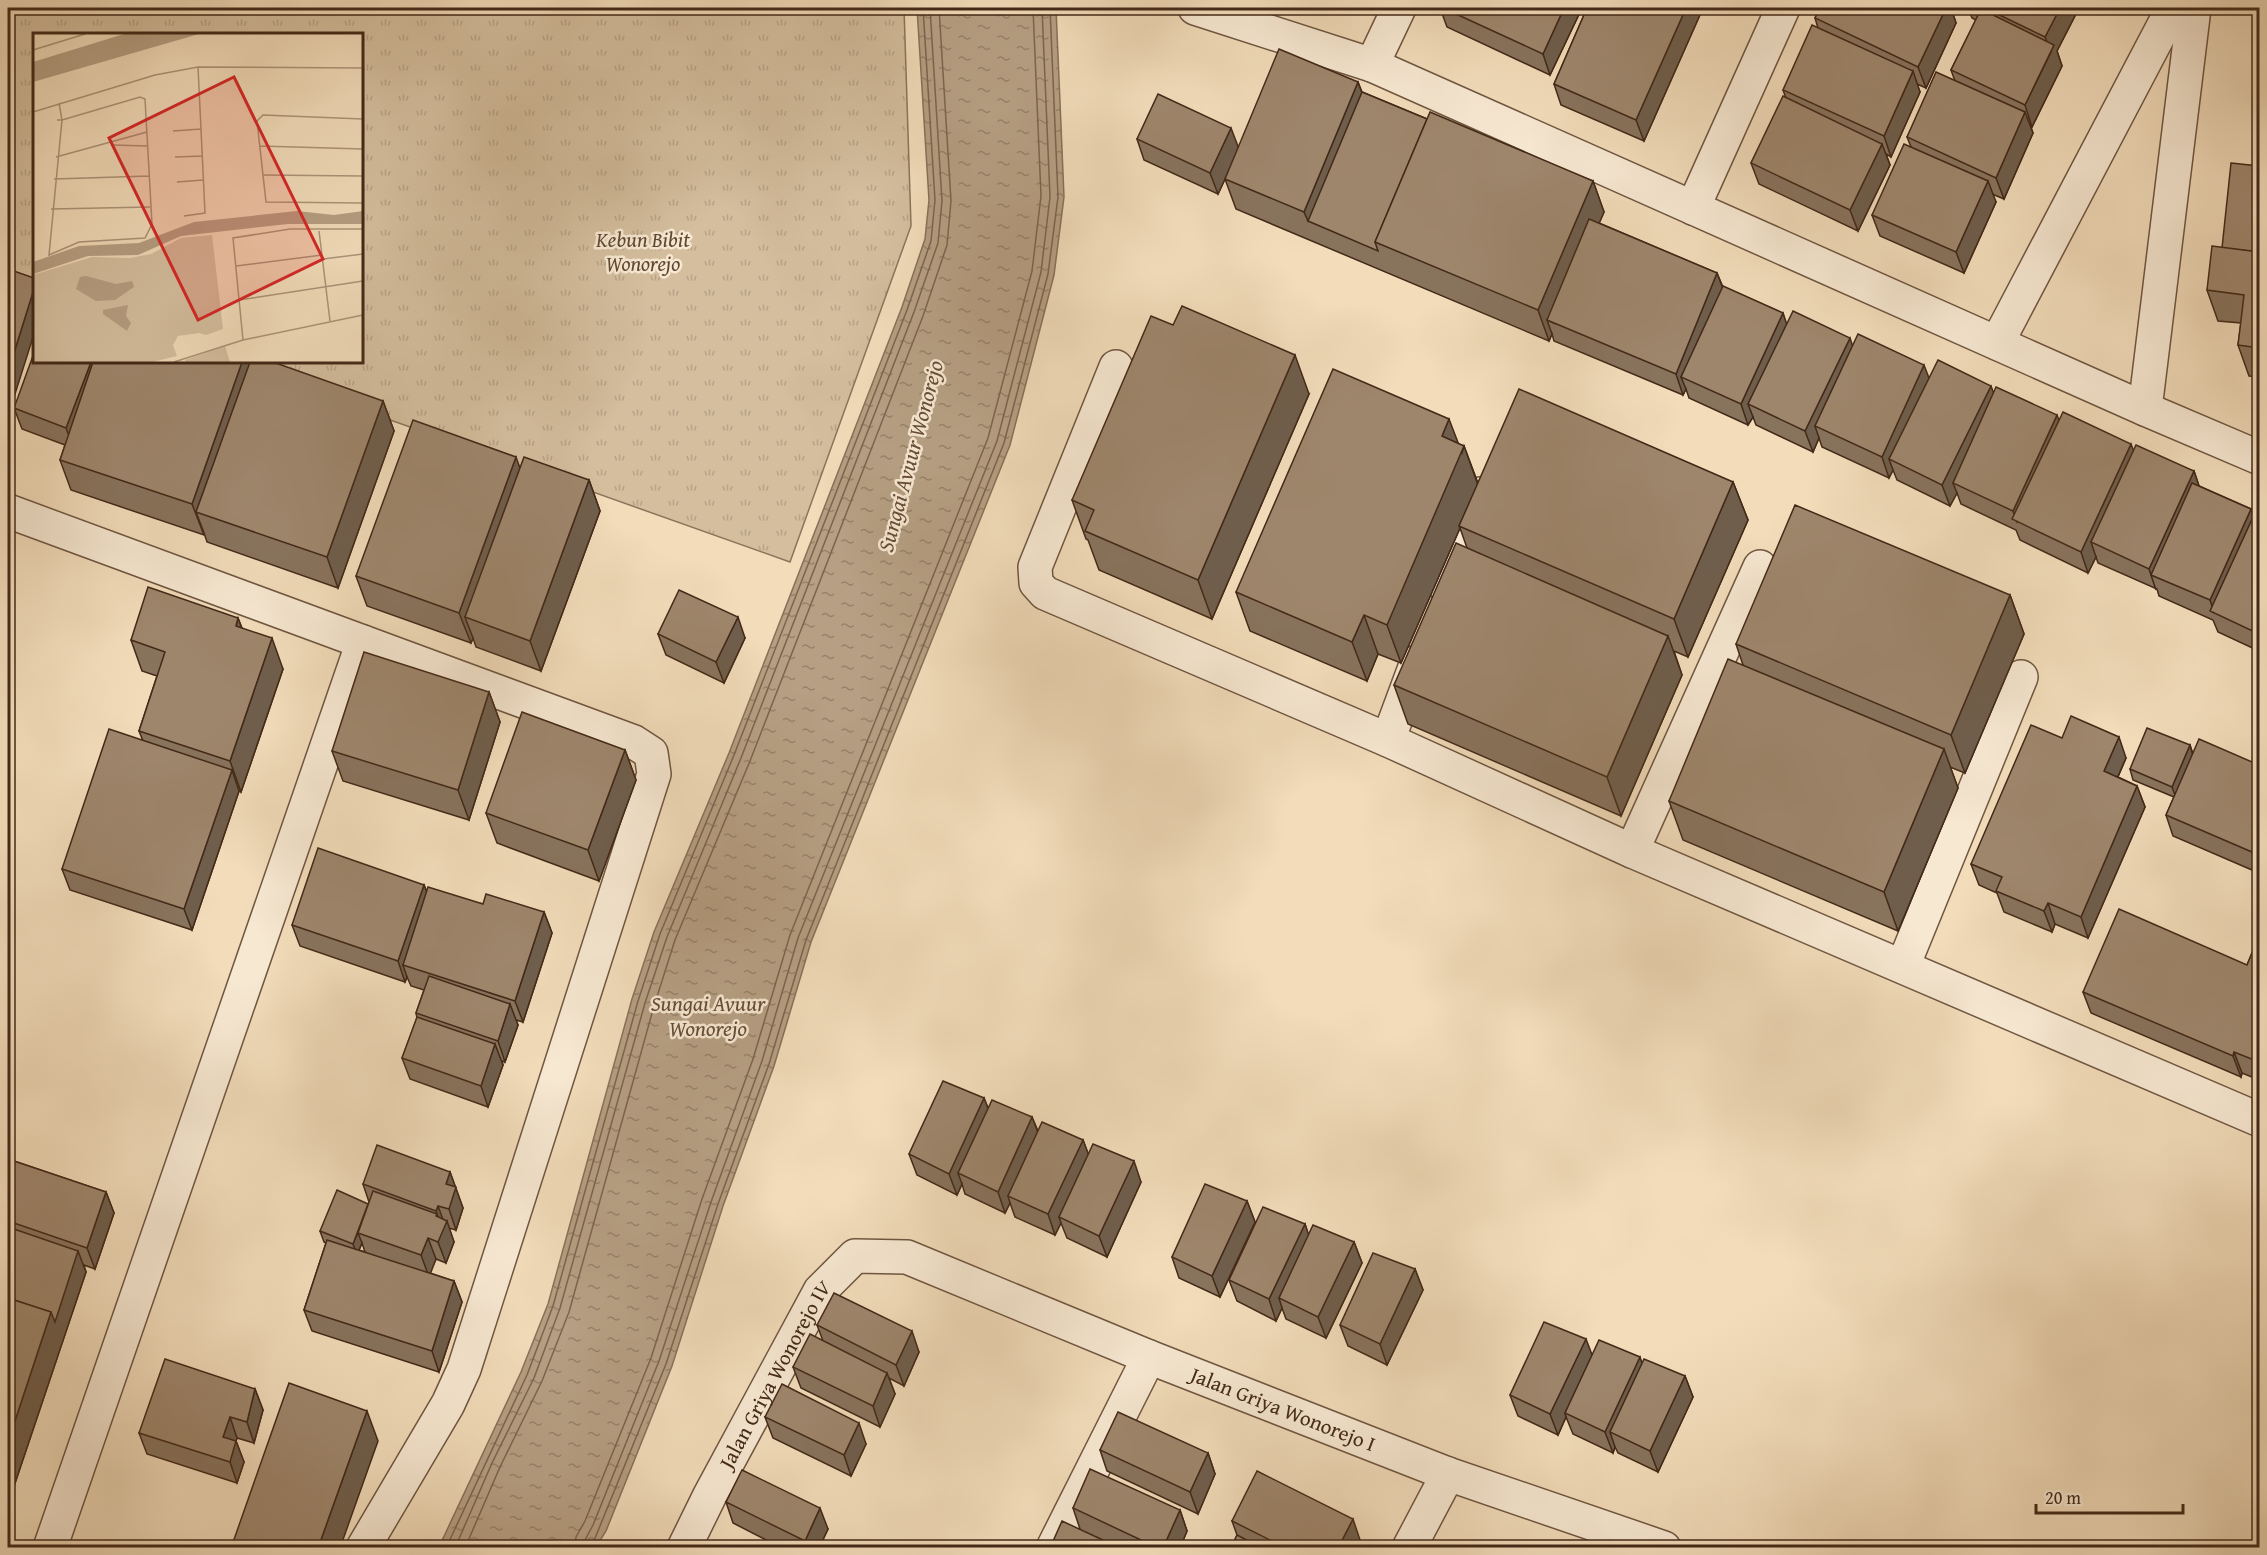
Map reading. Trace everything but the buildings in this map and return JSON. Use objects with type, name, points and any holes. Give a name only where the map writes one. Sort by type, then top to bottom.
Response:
[{"type":"street","points":[[1195,8],[1372,65],[2259,458]]},
{"type":"street","points":[[1372,65],[1399,8]]},
{"type":"street","points":[[1693,208],[1783,8]]},
{"type":"street","points":[[1997,343],[2173,8]]},
{"type":"street","points":[[2145,409],[2194,8]]},
{"type":"street","points":[[1116,367],[1035,567],[1036,584],[1045,593],[1388,740],[1632,850],[2259,1120]]},
{"type":"street","points":[[1388,740],[1491,464]]},
{"type":"street","points":[[8,511],[634,742],[651,753],[654,774],[464,1369],[448,1404],[363,1548]]},
{"type":"street","points":[[1632,850],[1760,567]]},
{"type":"street","points":[[50,1548],[363,642]]},
{"type":"street","points":[[1903,966],[2021,676]]},
{"type":"street","name":"Jalan Griya Wonorejo IV","points":[[684,1548],[715,1485],[820,1291],[855,1256],[906,1257]]},
{"type":"street","name":"Jalan Griya Wonorejo I","points":[[906,1257],[1149,1357],[1448,1474],[1664,1548]]},
{"type":"street","points":[[1053,1548],[1149,1357]]},
{"type":"street","points":[[1409,1548],[1448,1474]]},
{"type":"green space","name":"Kebun Bibit Wonorejo","points":[[8,8],[904,8],[911,226],[790,562],[230,363],[363,363],[363,33],[33,33],[33,293],[8,284]]},
{"type":"water","name":"Sungai Avuur Wonorejo","points":[[917,8],[1056,8],[1064,197],[1054,275],[1010,445],[811,942],[774,1066],[723,1206],[672,1366],[606,1531],[596,1547],[439,1547],[521,1372],[548,1304],[632,999],[654,932],[729,753],[902,307],[925,239],[929,200]]}]
